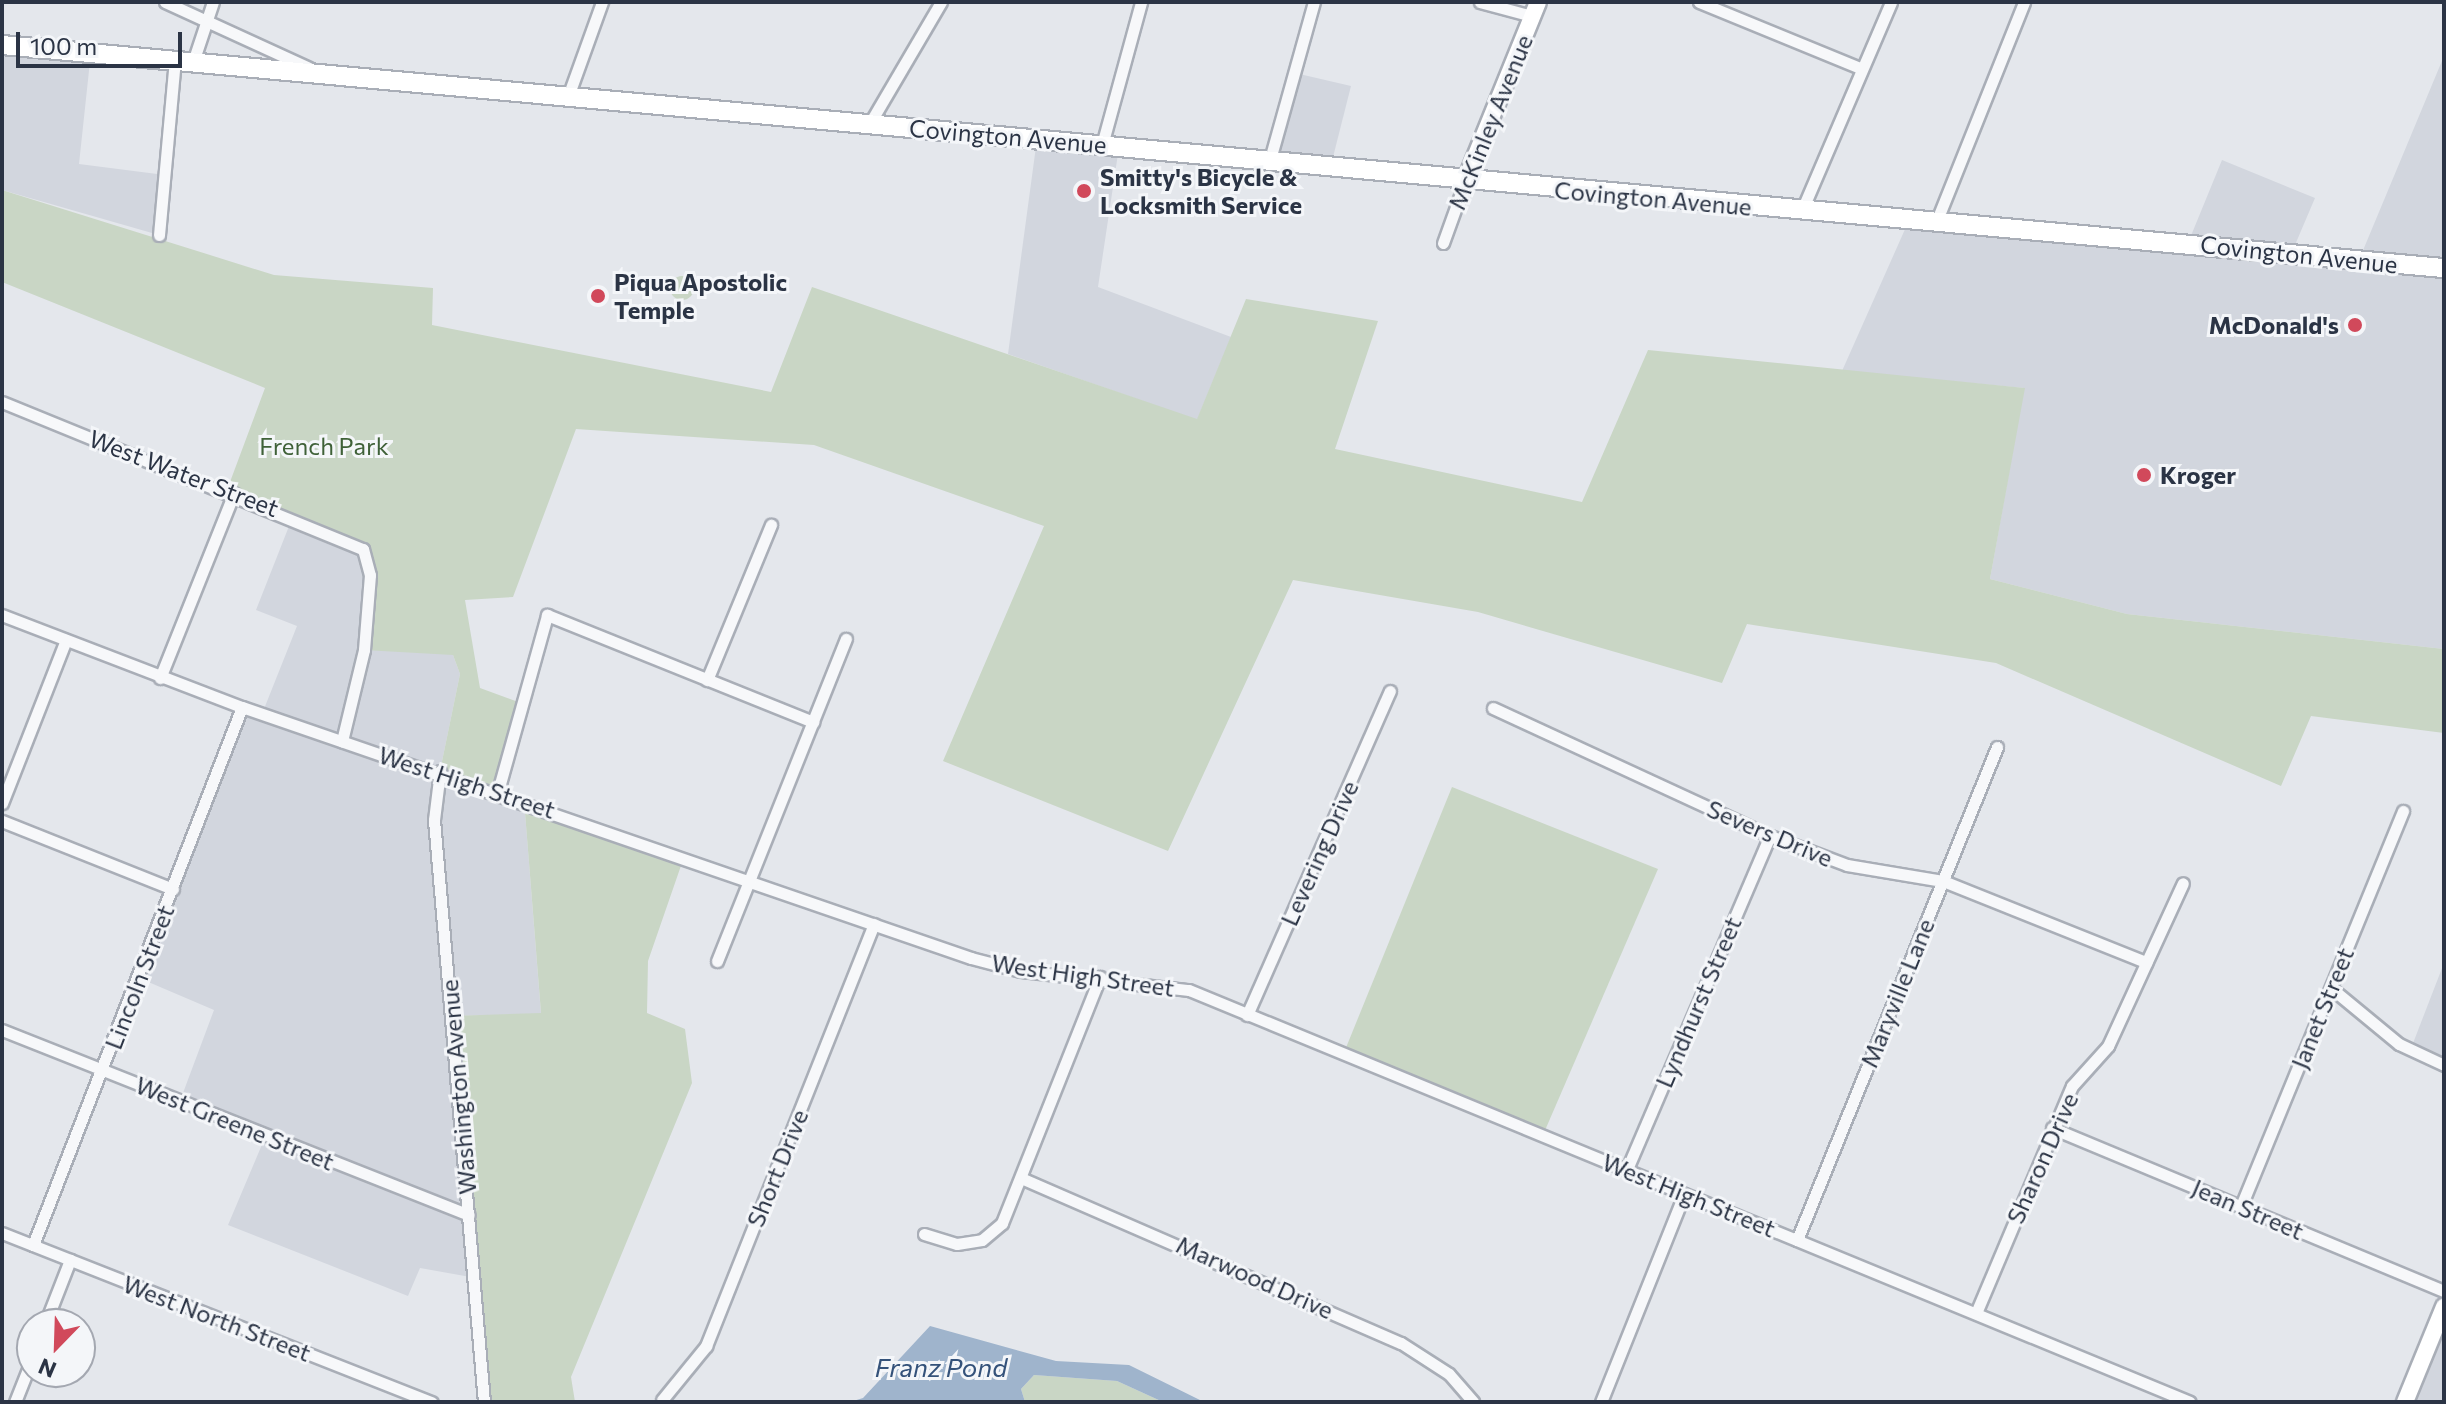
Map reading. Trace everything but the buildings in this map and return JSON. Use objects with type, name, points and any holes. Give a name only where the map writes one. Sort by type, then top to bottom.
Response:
[{"type":"main road","name":"Covington Avenue","points":[[2,45],[570,91],[1465,182],[1937,220],[2444,268]]},
{"type":"street","points":[[165,2],[207,18],[309,68]]},
{"type":"street","points":[[159,235],[184,59],[213,2]]},
{"type":"street","points":[[570,91],[602,2]]},
{"type":"street","points":[[870,123],[941,2]]},
{"type":"street","points":[[1102,145],[1141,2]]},
{"type":"street","points":[[1269,163],[1314,2]]},
{"type":"street","points":[[1480,2],[1535,9]]},
{"type":"street","points":[[1699,2],[1862,69]]},
{"type":"street","points":[[1802,210],[1891,2]]},
{"type":"street","points":[[1937,220],[2024,2]]},
{"type":"street","name":"McKinley Avenue","points":[[1443,243],[1535,9]]},
{"type":"street","name":"West Water Street","points":[[2,402],[234,493],[363,549],[370,575],[364,650],[342,741]]},
{"type":"street","points":[[160,678],[234,493]]},
{"type":"street","points":[[707,680],[771,525]]},
{"type":"street","name":"West High Street","points":[[2,615],[242,707],[440,771],[874,924],[1021,971],[1100,977],[1189,990],[2190,1402]]},
{"type":"street","points":[[498,791],[538,637],[547,615],[813,722]]},
{"type":"street","points":[[717,961],[747,879],[846,639]]},
{"type":"street","points":[[2,803],[66,640]]},
{"type":"street","name":"Levering Drive","points":[[1247,1015],[1390,691]]},
{"type":"street","name":"Lincoln Street","points":[[33,1245],[104,1071],[242,707]]},
{"type":"street","name":"Severs Drive","points":[[1493,708],[1770,836],[1847,865],[1943,881],[2146,962]]},
{"type":"street","name":"Maryville Lane","points":[[1797,1240],[1997,747]]},
{"type":"street","name":"Washington Avenue","points":[[440,771],[434,820],[484,1402]]},
{"type":"street","name":"Janet Street","points":[[2241,1206],[2403,811]]},
{"type":"street","points":[[2,821],[173,889]]},
{"type":"street","name":"Lyndhurst Street","points":[[1627,1169],[1770,836]]},
{"type":"street","name":"Sharon Drive","points":[[1976,1313],[2072,1086],[2108,1046],[2183,883]]},
{"type":"street","name":"Short Drive","points":[[662,1400],[706,1346],[874,924]]},
{"type":"street","points":[[924,1234],[957,1244],[982,1240],[1002,1223],[1100,977]]},
{"type":"street","points":[[2331,988],[2399,1044],[2444,1065]]},
{"type":"street","name":"West Greene Street","points":[[2,1030],[469,1215]]},
{"type":"street","name":"Jean Street","points":[[2052,1128],[2444,1291]]},
{"type":"street","name":"Marwood Drive","points":[[1021,1178],[1401,1343],[1449,1374],[1473,1402]]},
{"type":"street","points":[[1601,1402],[1684,1194]]},
{"type":"street","name":"West North Street","points":[[2,1233],[432,1402]]},
{"type":"street","points":[[51,1308],[70,1260]]},
{"type":"street","points":[[2405,1402],[2444,1307]]},
{"type":"shaded area","points":[[2,45],[91,52],[79,164],[165,175],[159,235],[2,190]]},
{"type":"shaded area","points":[[2444,56],[2444,649],[2127,614],[1990,579],[2024,388],[1842,371],[1910,218],[2188,243],[2222,160],[2315,198],[2292,252],[2359,260]]},
{"type":"shaded area","points":[[1295,73],[1351,86],[1330,169],[1269,163]]},
{"type":"shaded area","points":[[1037,139],[1119,147],[1098,287],[1231,337],[1197,420],[1008,354]]},
{"type":"shaded area","points":[[293,516],[342,535],[453,655],[460,674],[440,771],[524,800],[541,1014],[452,1016],[476,1278],[420,1268],[408,1296],[228,1225],[266,1135],[180,1101],[214,1010],[139,978],[242,707],[262,714],[297,626],[256,610]]},
{"type":"shaded area","points":[[2444,963],[2444,1065],[2410,1051]]},
{"type":"shaded area","points":[[2444,1307],[2444,1402],[2405,1402]]},
{"type":"green space","name":"French Park","points":[[2,190],[274,275],[433,288],[432,325],[771,392],[812,287],[1197,419],[1246,299],[1378,321],[1335,449],[1582,502],[1648,350],[2025,388],[1990,579],[2127,614],[2444,649],[2444,733],[2311,716],[2281,786],[1996,663],[1747,624],[1722,683],[1478,612],[1293,580],[1168,851],[943,761],[1044,526],[814,445],[576,429],[513,597],[465,600],[480,688],[521,703],[498,791],[440,771],[460,674],[453,655],[364,650],[370,575],[363,549],[227,490],[265,388],[2,282]]},
{"type":"green space","points":[[682,276],[693,283],[694,288],[687,299],[682,300],[671,293],[670,288],[677,277]]},
{"type":"green space","points":[[1452,787],[1658,869],[1543,1135],[1343,1055]]},
{"type":"green space","points":[[524,800],[684,857],[648,961],[647,1013],[685,1029],[692,1083],[571,1377],[575,1402],[484,1402],[451,1016],[541,1013]]},
{"type":"green space","points":[[1034,1375],[1117,1381],[1163,1402],[1025,1402],[1021,1389]]},
{"type":"water","name":"Franz Pond","points":[[930,1326],[1056,1361],[1129,1365],[1204,1402],[1163,1402],[1117,1381],[1034,1375],[1021,1389],[1025,1402],[850,1402],[863,1398]]},
{"type":"place","name":"Smitty's Bicycle & Locksmith Service","points":[[1084,191]]},
{"type":"place","name":"Piqua Apostolic Temple","points":[[598,296]]},
{"type":"place","name":"McDonald's","points":[[2355,325]]},
{"type":"place","name":"Kroger","points":[[2144,475]]}]
